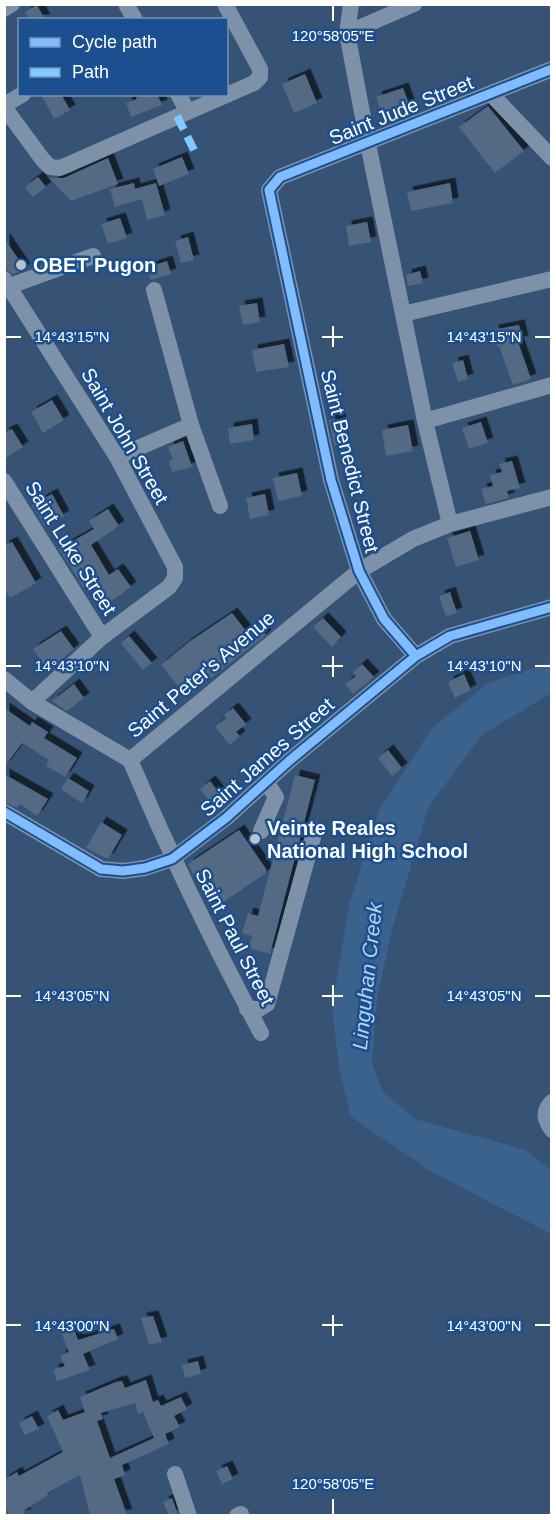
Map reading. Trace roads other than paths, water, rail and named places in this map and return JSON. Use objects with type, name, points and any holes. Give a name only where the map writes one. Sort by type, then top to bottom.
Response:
[{"type":"street","points":[[4,9],[12,4]]},
{"type":"street","points":[[126,4],[134,18]]},
{"type":"street","points":[[225,4],[260,69],[260,78],[254,83],[228,94]]},
{"type":"street","points":[[351,4],[347,33],[368,144],[425,421],[450,524]]},
{"type":"street","points":[[347,33],[414,4]]},
{"type":"street","name":"Saint Jude Street","points":[[269,190],[280,177],[368,144],[552,69]]},
{"type":"street","points":[[491,94],[552,158]]},
{"type":"street","points":[[20,96],[4,106],[43,160],[50,167],[60,168],[224,96]]},
{"type":"street","points":[[179,96],[188,112]]},
{"type":"street","name":"Saint Benedict Street","points":[[269,190],[331,480],[359,571],[384,619],[416,656]]},
{"type":"street","points":[[6,285],[93,256]]},
{"type":"street","points":[[403,314],[552,279]]},
{"type":"street","name":"Saint John Street","points":[[6,285],[117,457],[175,567],[175,578],[169,586],[102,637]]},
{"type":"street","points":[[154,290],[191,425],[220,506]]},
{"type":"street","points":[[425,421],[552,385]]},
{"type":"street","points":[[117,457],[191,425]]},
{"type":"street","name":"Saint Luke Street","points":[[4,481],[102,637]]},
{"type":"street","name":"Saint Peter's Avenue","points":[[4,679],[32,702],[130,760],[359,571],[412,539],[450,524],[552,497]]},
{"type":"street","name":"Saint James Street","points":[[4,812],[101,869],[123,871],[145,868],[172,860],[226,818],[416,656],[450,636],[552,607]]},
{"type":"street","points":[[32,702],[102,637]]},
{"type":"street","name":"Saint Paul Street","points":[[130,760],[172,860],[261,1033]]},
{"type":"street","points":[[261,831],[276,797],[267,783]]},
{"type":"street","points":[[247,1008],[263,1008],[268,1000],[315,830]]},
{"type":"street","points":[[552,1102],[545,1113],[552,1130]]},
{"type":"street","points":[[175,1474],[189,1515]]},
{"type":"water","name":"Linguhan Creek","points":[[551,662],[551,693],[482,735],[428,808],[392,930],[377,999],[372,1063],[383,1092],[415,1119],[526,1150],[551,1170],[551,1234],[432,1172],[351,1117],[339,1068],[332,1007],[349,905],[379,810],[432,728],[487,684]]},
{"type":"place","name":"OBET Pugon","points":[[21,265]]},
{"type":"place","name":"Veinte Reales National High School","points":[[255,839]]}]
